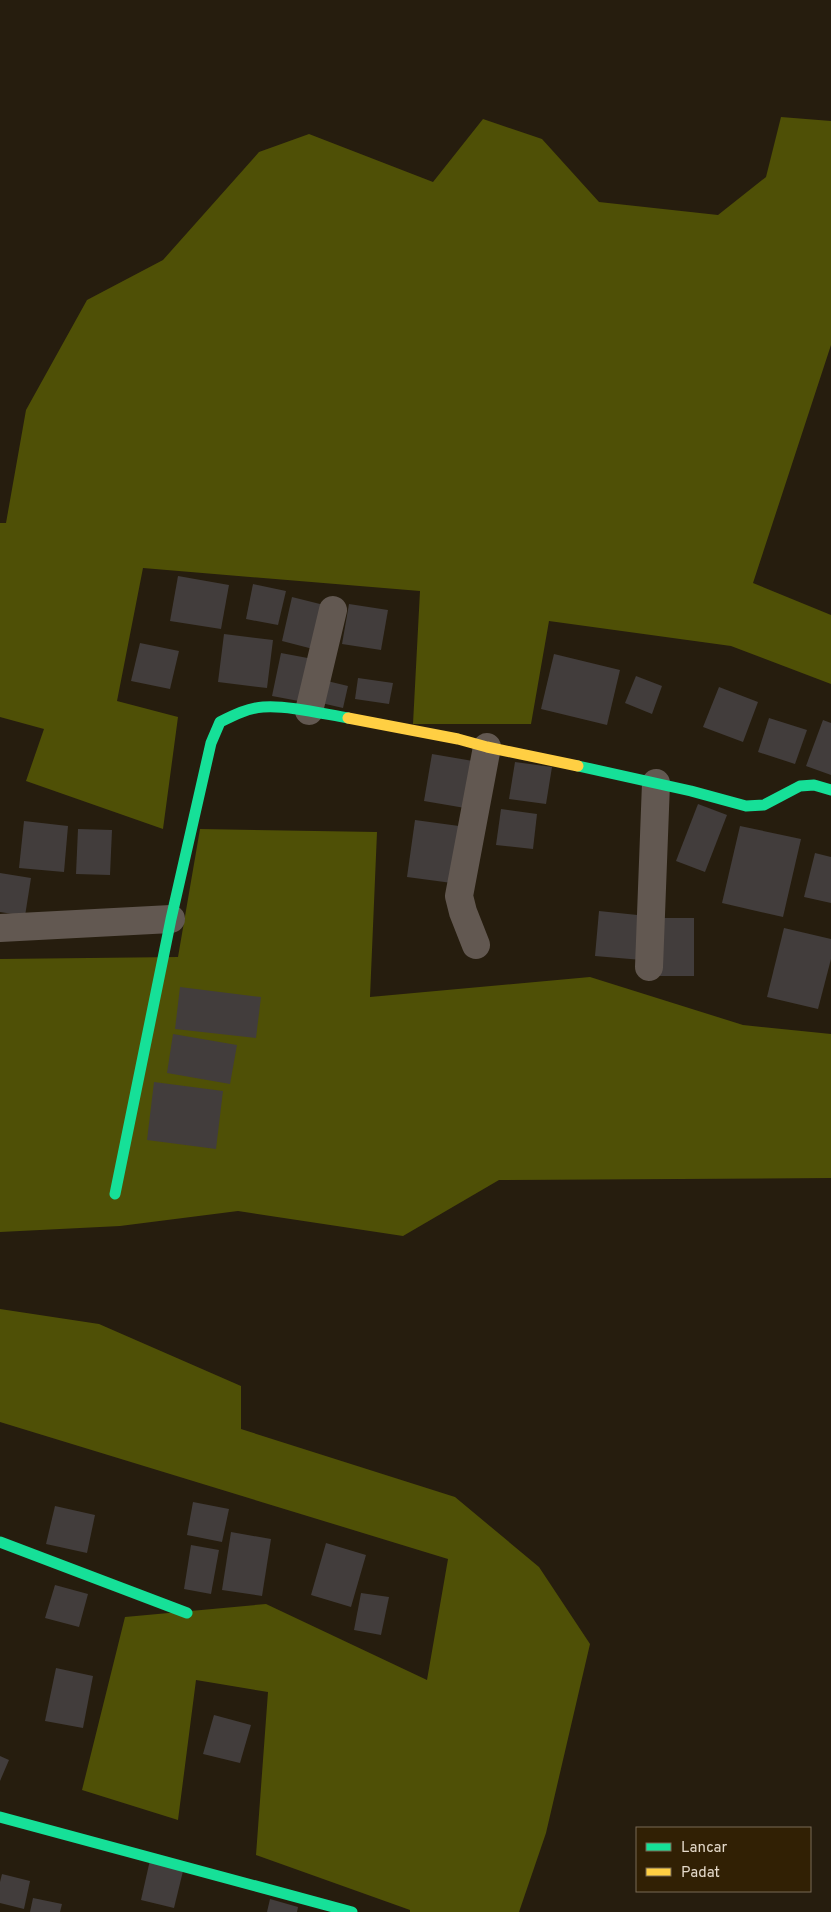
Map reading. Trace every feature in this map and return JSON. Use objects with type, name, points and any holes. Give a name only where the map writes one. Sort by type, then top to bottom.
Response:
[{"type":"street","points":[[309,711],[333,610]]},
{"type":"street","points":[[114,1194],[210,743],[220,722],[240,712],[264,707],[309,711],[458,739],[487,747],[692,791],[744,806],[758,807],[771,803],[800,786],[811,784],[831,790]]},
{"type":"street","points":[[476,945],[459,896],[487,747]]},
{"type":"street","points":[[649,967],[656,783]]},
{"type":"street","points":[[0,928],[172,919]]},
{"type":"street","points":[[0,1542],[187,1613]]},
{"type":"street","points":[[0,1817],[352,1912]]},
{"type":"shaded area","points":[[781,117],[831,121],[831,345],[753,583],[831,615],[831,684],[731,646],[549,621],[531,724],[413,724],[420,591],[143,568],[117,701],[178,717],[163,829],[26,781],[44,729],[0,717],[0,523],[6,523],[26,410],[87,300],[163,260],[259,152],[309,134],[433,182],[483,119],[542,139],[599,202],[718,215],[766,177]]},
{"type":"shaded area","points":[[200,829],[377,832],[370,997],[590,977],[743,1025],[831,1034],[831,1178],[499,1180],[403,1236],[238,1211],[120,1226],[0,1232],[0,959],[178,957]]},
{"type":"shaded area","points":[[0,1309],[99,1324],[241,1386],[241,1429],[455,1497],[539,1567],[590,1644],[546,1833],[519,1912],[410,1912],[410,1910],[256,1855],[268,1692],[196,1680],[178,1820],[82,1790],[125,1617],[266,1604],[427,1680],[448,1559],[0,1422]]},
{"type":"building","points":[[178,576],[229,585],[221,629],[170,621]]},
{"type":"building","points":[[253,584],[286,591],[278,625],[246,619]]},
{"type":"building","points":[[292,597],[324,605],[313,649],[282,641]]},
{"type":"building","points":[[349,604],[388,610],[381,650],[342,644]]},
{"type":"building","points":[[224,634],[273,640],[267,688],[218,682]]},
{"type":"building","points":[[140,643],[179,651],[170,689],[131,681]]},
{"type":"building","points":[[281,653],[313,659],[304,702],[272,696]]},
{"type":"building","points":[[554,654],[620,670],[607,725],[541,709]]},
{"type":"building","points":[[636,676],[662,686],[652,714],[625,703]]},
{"type":"building","points":[[358,678],[393,683],[389,704],[355,699]]},
{"type":"building","points":[[323,680],[348,686],[343,708],[317,702]]},
{"type":"building","points":[[719,687],[758,702],[743,742],[703,727]]},
{"type":"building","points":[[769,718],[807,730],[795,764],[758,752]]},
{"type":"building","points":[[823,720],[831,723],[831,775],[806,766]]},
{"type":"building","points":[[432,754],[473,761],[465,808],[424,801]]},
{"type":"building","points":[[515,762],[552,767],[546,804],[509,799]]},
{"type":"building","points":[[698,804],[727,815],[705,872],[676,861]]},
{"type":"building","points":[[501,809],[537,814],[533,849],[496,845]]},
{"type":"building","points":[[415,820],[459,826],[452,883],[407,877]]},
{"type":"building","points":[[24,821],[68,826],[64,872],[19,868]]},
{"type":"building","points":[[740,826],[801,839],[783,917],[722,903]]},
{"type":"building","points":[[78,829],[112,830],[110,875],[76,874]]},
{"type":"building","points":[[815,853],[831,857],[831,903],[804,897]]},
{"type":"building","points":[[0,873],[31,878],[25,916],[0,912]]},
{"type":"building","points":[[599,911],[647,916],[642,960],[595,956]]},
{"type":"building","points":[[659,918],[694,918],[694,976],[659,976]]},
{"type":"building","points":[[784,928],[831,939],[831,959],[818,1009],[767,997]]},
{"type":"building","points":[[180,987],[261,997],[256,1038],[175,1029]]},
{"type":"building","points":[[173,1034],[237,1045],[230,1084],[167,1073]]},
{"type":"building","points":[[154,1082],[223,1091],[216,1149],[147,1140]]},
{"type":"building","points":[[193,1502],[229,1509],[222,1542],[187,1535]]},
{"type":"building","points":[[55,1506],[95,1515],[87,1553],[46,1544]]},
{"type":"building","points":[[231,1532],[271,1539],[262,1596],[222,1590]]},
{"type":"building","points":[[326,1543],[366,1555],[351,1607],[311,1595]]},
{"type":"building","points":[[191,1545],[219,1550],[211,1594],[184,1589]]},
{"type":"building","points":[[55,1585],[88,1594],[79,1627],[45,1618]]},
{"type":"building","points":[[361,1593],[389,1597],[381,1635],[354,1630]]},
{"type":"building","points":[[56,1668],[93,1676],[83,1728],[45,1721]]},
{"type":"building","points":[[214,1715],[251,1725],[240,1763],[203,1754]]},
{"type":"building","points":[[0,1756],[9,1760],[0,1781]]},
{"type":"building","points":[[150,1860],[184,1867],[174,1908],[141,1900]]},
{"type":"building","points":[[2,1874],[30,1881],[24,1909],[0,1903]]},
{"type":"building","points":[[33,1898],[62,1904],[60,1912],[30,1912]]},
{"type":"building","points":[[270,1899],[298,1907],[297,1912],[267,1912]]},
{"type":"traffic: fast","points":[[115,1194],[171,919],[211,743],[220,722],[246,710],[263,707],[294,709],[348,718]]},
{"type":"traffic: fast","points":[[578,766],[691,791],[746,806],[764,805],[800,786],[814,785],[831,790]]},
{"type":"traffic: fast","points":[[0,1542],[187,1613]]},
{"type":"traffic: fast","points":[[0,1817],[352,1912]]},
{"type":"traffic: slow","points":[[348,718],[458,739],[578,766]]}]
